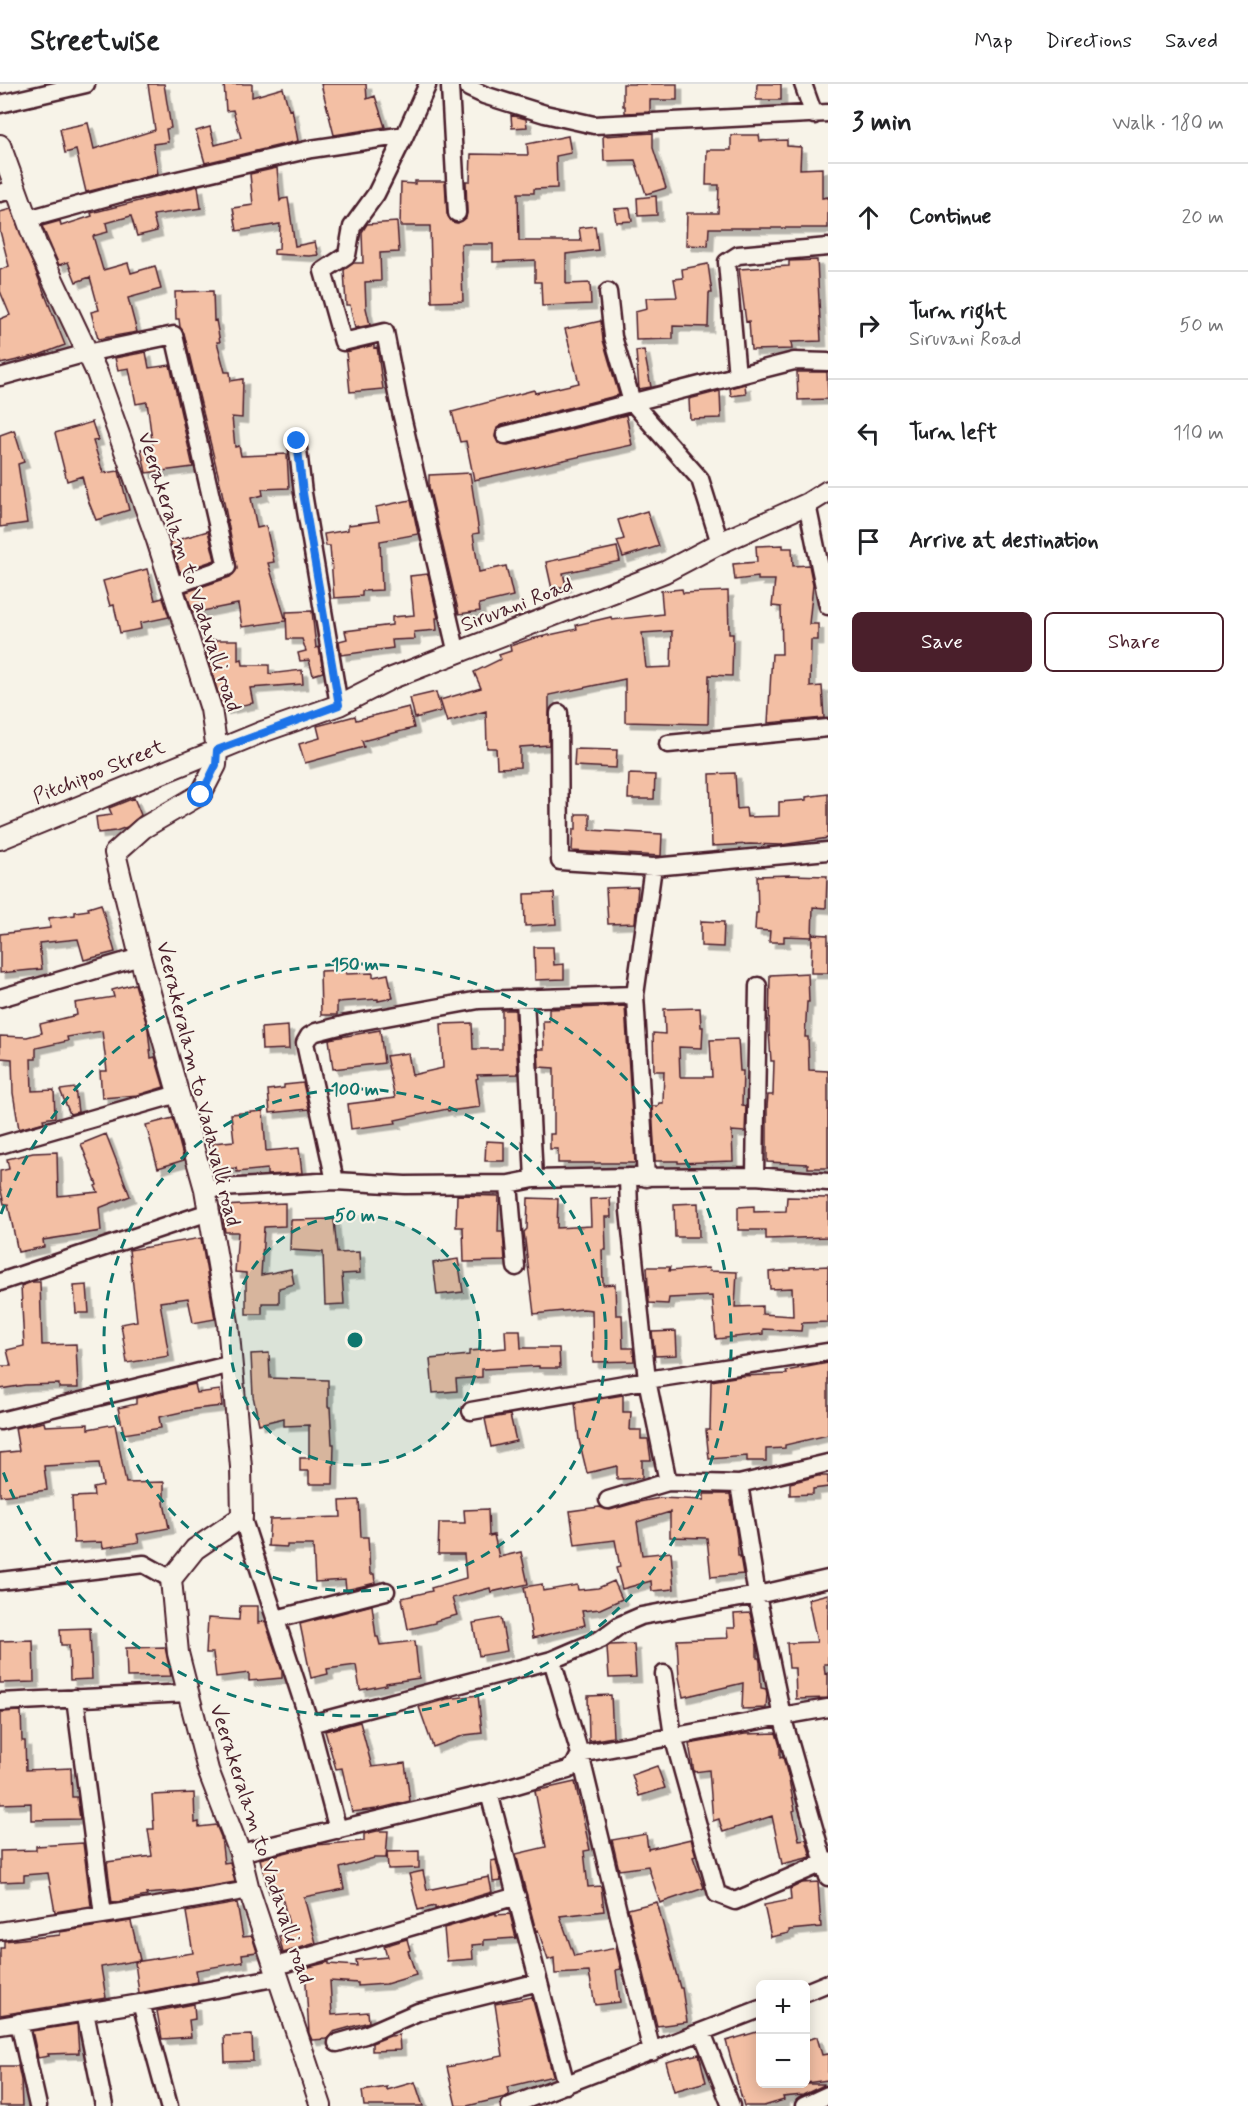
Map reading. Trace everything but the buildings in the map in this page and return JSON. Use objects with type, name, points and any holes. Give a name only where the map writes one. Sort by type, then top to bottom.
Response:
[{"type":"street","points":[[0,104],[86,84]]},
{"type":"street","points":[[457,654],[398,399],[385,332],[343,342],[323,271],[347,255],[352,227],[376,194],[426,85],[470,86],[484,95],[545,114],[594,124],[821,114],[803,84]]},
{"type":"street","points":[[450,87],[457,213]]},
{"type":"street","points":[[28,219],[126,192],[311,149],[405,135]]},
{"type":"street","name":"Veerakeralam to Vadavalli road","points":[[0,145],[8,191],[28,219],[36,244],[97,373],[134,473],[211,709],[217,750],[216,765],[201,795],[143,828],[115,853],[140,957],[205,1189],[228,1323],[241,1467],[242,1517]]},
{"type":"street","points":[[737,376],[727,262],[738,255],[828,247]]},
{"type":"street","points":[[608,292],[613,337],[633,402],[700,479],[720,543]]},
{"type":"street","points":[[0,376],[87,353],[174,335],[227,567],[172,586]]},
{"type":"street","points":[[505,435],[794,361],[828,362]]},
{"type":"street","points":[[297,441],[303,493],[339,705]]},
{"type":"street","name":"Siruvani Road","points":[[217,750],[339,705],[392,678],[665,572],[720,543],[807,504],[828,490]]},
{"type":"street","points":[[807,504],[828,606]]},
{"type":"street","points":[[559,713],[560,861],[653,867],[828,851]]},
{"type":"street","points":[[668,744],[828,728]]},
{"type":"street","name":"Pitchipoo Street","points":[[0,839],[217,750]]},
{"type":"street","points":[[646,1178],[635,995],[653,867]]},
{"type":"street","points":[[0,998],[140,957]]},
{"type":"street","points":[[754,1176],[758,986]]},
{"type":"street","points":[[335,1181],[305,1043],[309,1036],[347,1024],[479,1000],[635,995]]},
{"type":"street","points":[[525,998],[534,1179]]},
{"type":"street","points":[[0,1145],[178,1095]]},
{"type":"street","points":[[205,1189],[335,1181],[405,1185],[508,1184],[534,1179],[628,1177],[754,1176],[828,1182]]},
{"type":"street","points":[[628,1177],[647,1380],[668,1482]]},
{"type":"street","points":[[508,1184],[516,1267]]},
{"type":"street","points":[[0,1282],[209,1212]]},
{"type":"street","points":[[471,1411],[647,1380],[828,1353]]},
{"type":"street","points":[[0,1420],[232,1364]]},
{"type":"street","points":[[608,1500],[668,1482],[739,1484],[828,1463]]},
{"type":"street","points":[[664,1674],[673,1736],[717,1894],[735,1901],[827,1867],[782,1716],[757,1595],[739,1484]]},
{"type":"street","points":[[0,1581],[144,1564],[171,1579],[195,1549],[242,1517],[309,1724],[338,1830]]},
{"type":"street","name":"Veerakeralam to Vadavalli road","points":[[171,1579],[178,1653],[208,1770],[240,1853],[249,1890],[321,2106]]},
{"type":"street","points":[[309,1724],[552,1660],[601,1639],[620,1624],[641,1617],[828,1579]]},
{"type":"street","points":[[276,1619],[386,1591]]},
{"type":"street","points":[[552,1660],[580,1754],[652,2052]]},
{"type":"street","points":[[0,1702],[188,1693]]},
{"type":"street","points":[[75,1698],[102,1915]]},
{"type":"street","points":[[580,1754],[828,1708]]},
{"type":"street","points":[[240,1853],[489,1793],[568,1770],[574,1766],[580,1754]]},
{"type":"street","points":[[489,1793],[566,2085]]},
{"type":"street","points":[[0,1930],[249,1890]]},
{"type":"street","points":[[0,2026],[141,2003],[277,1972],[516,1896]]},
{"type":"street","points":[[338,2043],[365,2035],[418,2012],[539,1982]]},
{"type":"street","points":[[810,1990],[828,1983]]},
{"type":"street","points":[[141,2003],[169,2106]]},
{"type":"street","points":[[510,2106],[756,2011]]},
{"type":"street","points":[[85,2012],[104,2106]]},
{"type":"street","points":[[19,2022],[38,2106]]},
{"type":"street","points":[[702,2032],[732,2106]]},
{"type":"street","points":[[804,2106],[828,2095]]},
{"type":"route","points":[[201,795],[216,765],[217,750],[339,705],[303,493],[297,441]]}]
